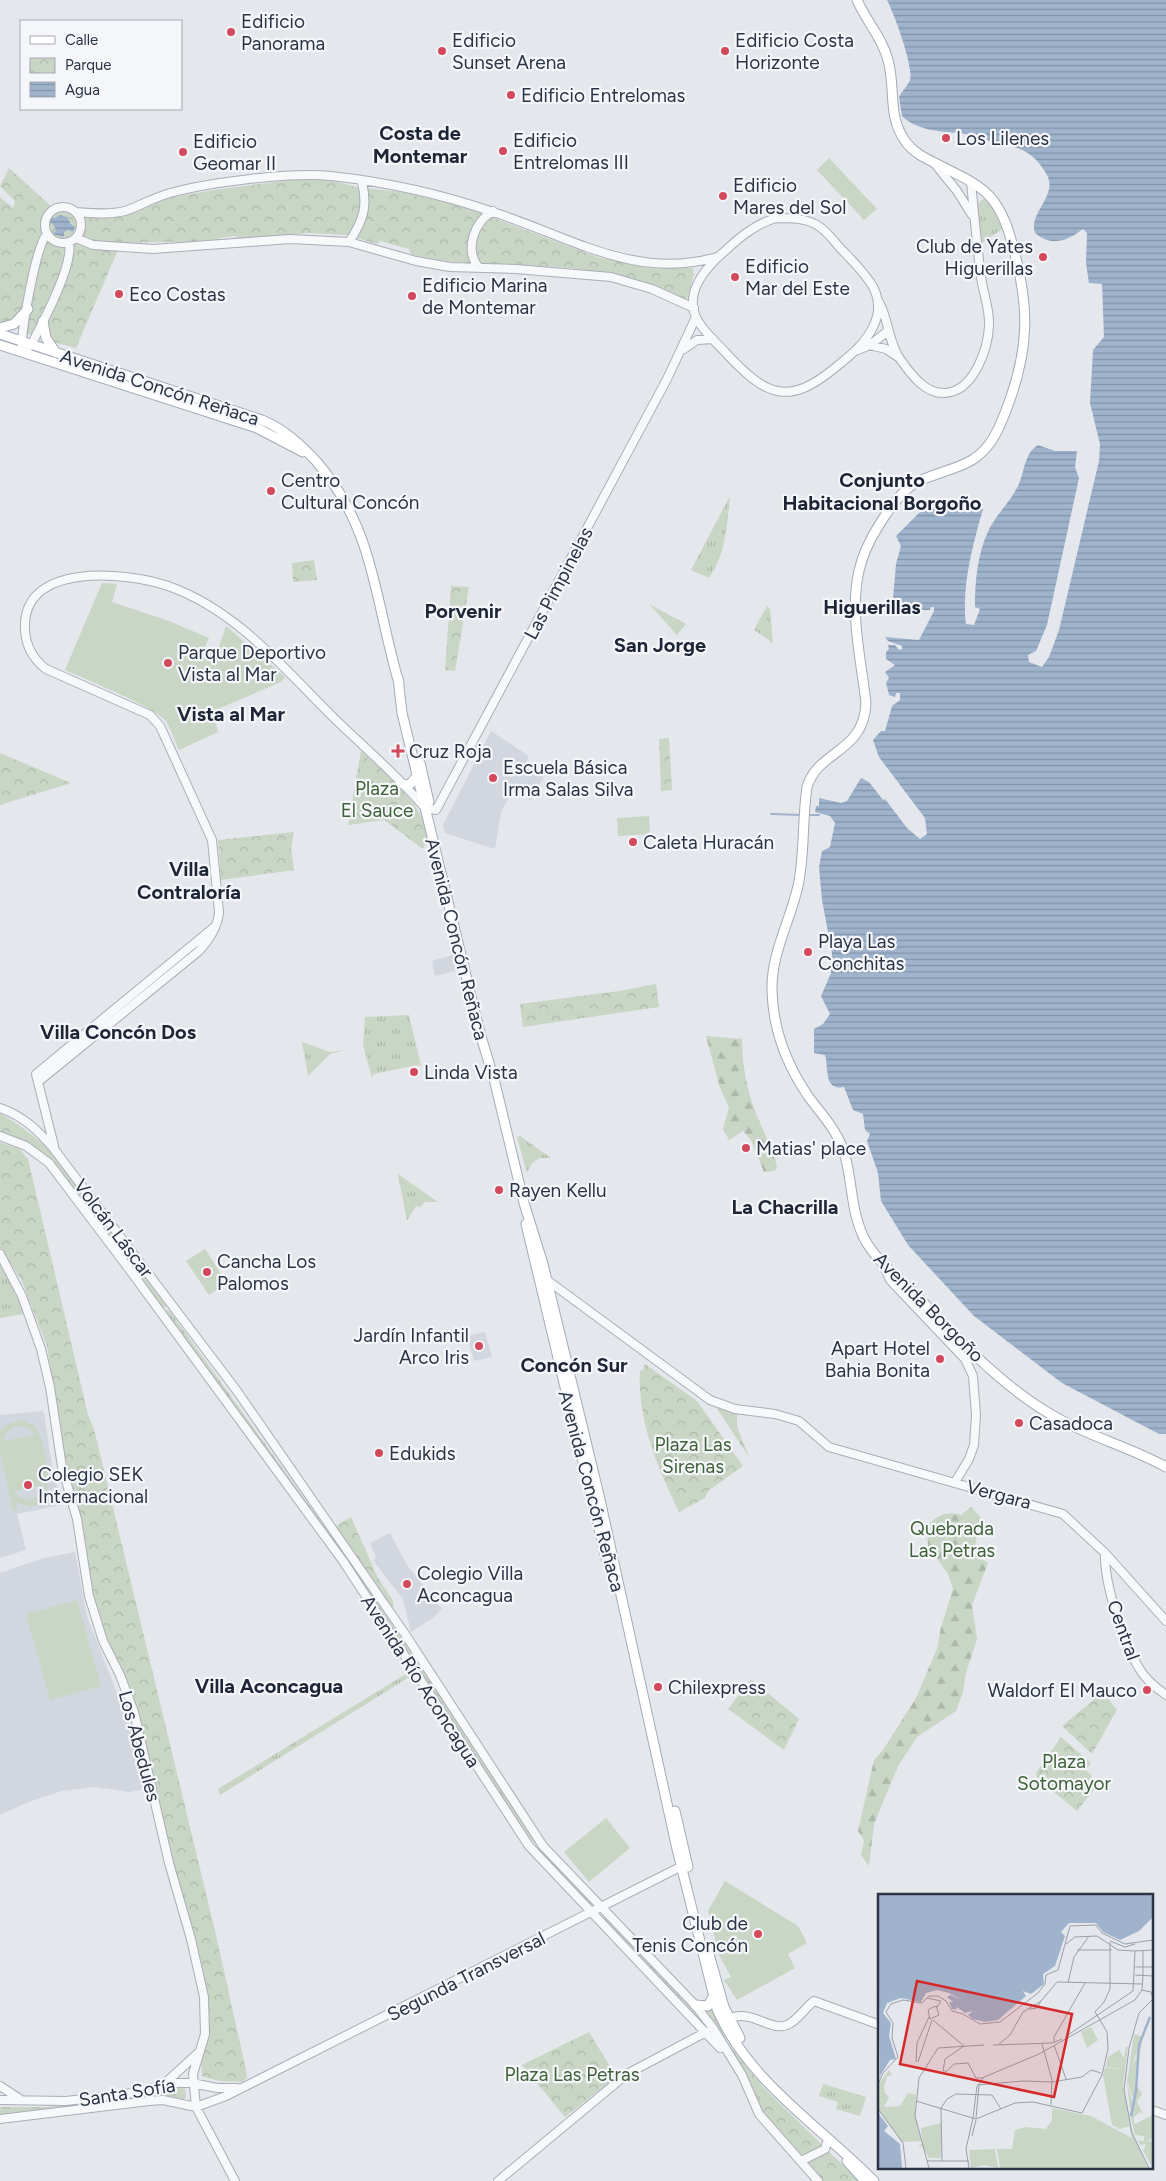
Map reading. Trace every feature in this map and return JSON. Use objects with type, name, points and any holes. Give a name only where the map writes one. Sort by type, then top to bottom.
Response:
[{"type":"main road","name":"Avenida Borgoño","points":[[857,0],[878,34],[888,59],[891,105],[897,126],[912,148],[989,194],[1000,206],[1006,222],[1024,297],[1025,344],[1017,382],[990,444],[971,461],[912,485],[887,515],[870,542],[861,562],[855,592],[866,703],[865,716],[854,738],[813,775],[807,787],[798,884],[774,965],[772,992],[774,1010],[781,1040],[793,1071],[842,1147],[860,1229],[867,1243],[882,1262],[960,1341],[1027,1398],[1052,1415],[1083,1431],[1166,1467]]},
{"type":"main road","points":[[0,328],[14,324],[28,309]]},
{"type":"main road","points":[[43,322],[46,338],[56,353]]},
{"type":"main road","name":"Avenida Concón Reñaca","points":[[0,334],[262,420],[290,436],[312,456],[338,488],[358,525],[377,589],[482,1042],[495,1083],[524,1203],[547,1280],[612,1550],[622,1604],[645,1698],[658,1737],[713,1997],[726,2021]]},
{"type":"main road","name":"Avenida Concón Reñaca","points":[[0,345],[257,428],[312,456]]},
{"type":"main road","name":"Avenida Concón Reñaca","points":[[398,678],[402,714],[417,776],[428,809]]},
{"type":"main road","points":[[400,782],[405,785],[410,784],[417,776]]},
{"type":"main road","name":"Avenida Concón Reñaca","points":[[524,1203],[532,1250],[605,1554],[622,1604]]},
{"type":"main road","name":"Avenida Concón Reñaca","points":[[684,1865],[726,2021]]},
{"type":"main road","points":[[695,2005],[708,2006],[713,1997]]},
{"type":"main road","points":[[726,2021],[761,2073],[805,2117],[826,2143],[840,2151],[874,2181]]},
{"type":"main road","points":[[840,2151],[865,2181]]},
{"type":"street","points":[[933,162],[963,200],[973,217]]},
{"type":"street","points":[[717,257],[681,265],[630,260],[590,250],[493,211],[414,190],[330,176],[289,176],[183,190],[124,211],[76,212],[66,207],[60,207],[50,212],[45,222],[47,234],[54,241],[72,240],[93,245],[153,249],[290,238],[348,242],[430,264],[450,267],[516,269],[611,277],[652,289],[695,312],[713,339],[752,380],[780,392],[796,391],[812,385],[858,350],[870,345],[888,331]]},
{"type":"street","points":[[878,301],[899,358],[914,378],[929,390],[938,392],[958,389],[972,376],[986,343],[989,324],[969,181],[958,184],[957,192]]},
{"type":"street","points":[[348,242],[364,214],[366,202],[362,182]]},
{"type":"street","points":[[963,200],[968,202],[989,194]]},
{"type":"street","points":[[479,268],[472,254],[474,235],[480,223],[493,211]]},
{"type":"street","points":[[47,234],[41,243],[21,341],[22,352],[32,345],[70,256],[72,240],[81,222],[76,212]]},
{"type":"street","name":"Las Pimpinelas","points":[[428,809],[436,810],[445,795],[680,352],[695,312],[696,284],[701,274],[717,257],[761,222],[776,218],[792,218],[819,226],[869,279],[878,301]]},
{"type":"street","points":[[858,350],[874,325],[878,301]]},
{"type":"street","points":[[680,352],[697,340],[713,339]]},
{"type":"street","points":[[870,345],[886,349],[899,358]]},
{"type":"street","points":[[54,1149],[37,1078],[196,943],[217,923],[219,905],[214,847],[210,834],[156,721],[147,714],[46,669],[34,658],[27,644],[25,622],[29,609],[40,593],[70,579],[106,574],[141,579],[167,586],[209,605],[244,631],[428,809]]},
{"type":"street","name":"Volcán Láscar","points":[[0,1108],[32,1125],[54,1149],[174,1308]]},
{"type":"street","name":"Volcán Láscar","points":[[0,1136],[35,1152],[49,1163],[160,1310]]},
{"type":"street","name":"Los Abedules","points":[[0,1254],[22,1296],[41,1349],[50,1387],[62,1468],[78,1518],[89,1596],[103,1640],[131,1702],[169,1863],[191,1939],[206,2012],[206,2034],[192,2074],[196,2107],[235,2181]]},
{"type":"street","points":[[882,1262],[890,1280],[965,1359],[973,1376],[976,1415],[974,1445],[970,1459],[955,1482]]},
{"type":"street","name":"Vergara","points":[[547,1280],[710,1400],[735,1409],[775,1414],[799,1421],[829,1447],[1063,1514],[1105,1553],[1166,1622]]},
{"type":"street","name":"Avenida Río Aconcagua","points":[[174,1308],[237,1391],[352,1556],[543,1846],[695,2005],[709,2030]]},
{"type":"street","name":"Avenida Río Aconcagua","points":[[160,1310],[343,1561],[518,1830],[544,1862],[709,2030]]},
{"type":"street","name":"Central","points":[[1105,1553],[1108,1585],[1128,1646],[1139,1668],[1166,1695]]},
{"type":"street","name":"Segunda Transversal","points":[[244,2087],[684,1865]]},
{"type":"street","points":[[726,2021],[746,2016],[783,2026],[790,2024],[814,2002],[878,2024]]},
{"type":"street","points":[[498,2181],[627,2074],[709,2030],[734,2064],[759,2114],[818,2181]]},
{"type":"street","points":[[162,2086],[199,2053]]},
{"type":"street","name":"Santa Sofía","points":[[0,2100],[66,2101],[133,2093],[175,2083],[192,2083],[217,2088],[244,2087]]},
{"type":"street","points":[[0,2086],[24,2100]]},
{"type":"street","name":"Santa Sofía","points":[[0,2119],[163,2100],[196,2107],[244,2087]]},
{"type":"street","points":[[1154,2111],[1166,2115]]},
{"type":"street","points":[[801,2161],[818,2154],[826,2143]]},
{"type":"shaded area","name":"Escuela Básica Irma Salas Silva","points":[[491,731],[529,756],[524,767],[544,777],[531,801],[513,790],[501,812],[495,849],[445,833],[443,825]]},
{"type":"shaded area","points":[[456,954],[459,970],[435,976],[432,961]]},
{"type":"shaded area","name":"Jardín Infantil Arco Iris","points":[[485,1332],[492,1357],[474,1361],[467,1336]]},
{"type":"shaded area","name":"Colegio SEK Internacional","points":[[42,1411],[44,1413],[52,1466],[62,1505],[17,1514],[26,1550],[0,1558],[0,1415]]},
{"type":"shaded area","name":"Colegio Villa Aconcagua","points":[[390,1533],[407,1565],[442,1609],[433,1618],[411,1632],[403,1599],[375,1563],[374,1559],[376,1557],[370,1543]]},
{"type":"shaded area","points":[[75,1552],[87,1617],[127,1718],[145,1789],[130,1792],[95,1787],[62,1791],[31,1801],[0,1815],[0,1573],[44,1558]]},
{"type":"green space","points":[[829,158],[877,209],[864,220],[817,170]]},
{"type":"green space","points":[[9,168],[52,207],[68,210],[75,216],[90,218],[107,218],[128,214],[173,197],[213,190],[290,180],[327,179],[356,187],[402,192],[489,213],[494,218],[600,258],[651,267],[693,268],[694,274],[687,299],[684,299],[648,284],[614,275],[574,268],[480,264],[434,259],[411,254],[409,249],[380,241],[377,244],[347,235],[308,233],[237,240],[236,236],[220,238],[219,241],[121,243],[76,348],[54,342],[39,322],[32,335],[27,333],[31,311],[0,324],[0,197],[13,208],[15,201],[0,186]]},
{"type":"green space","points":[[983,199],[990,202],[1002,229],[982,243],[977,204]]},
{"type":"green space","points":[[730,496],[727,529],[722,549],[715,569],[709,578],[691,570]]},
{"type":"green space","points":[[314,560],[317,580],[293,582],[292,563]]},
{"type":"green space","name":"Parque Deportivo Vista al Mar","points":[[102,583],[117,584],[112,602],[169,621],[209,638],[204,650],[216,655],[226,626],[285,677],[281,682],[213,711],[218,732],[179,750],[168,724],[159,715],[103,686],[65,670]]},
{"type":"green space","points":[[451,586],[469,587],[455,671],[445,670]]},
{"type":"green space","points":[[649,604],[686,624],[677,635]]},
{"type":"green space","points":[[767,606],[770,609],[773,643],[754,630]]},
{"type":"green space","points":[[669,738],[672,790],[661,791],[659,739]]},
{"type":"green space","name":"Plaza El Sauce","points":[[361,751],[402,790],[421,815],[426,827],[427,838],[423,849],[384,820],[348,825]]},
{"type":"green space","points":[[0,753],[71,783],[0,805]]},
{"type":"green space","points":[[649,816],[650,834],[618,836],[617,818]]},
{"type":"green space","points":[[294,832],[291,849],[294,870],[221,880],[218,840]]},
{"type":"green space","points":[[656,984],[659,1007],[523,1027],[520,1004],[619,991]]},
{"type":"green space","points":[[409,1015],[421,1066],[417,1065],[374,1074],[372,1078],[363,1045],[365,1017]]},
{"type":"green space","points":[[706,1036],[742,1039],[743,1060],[749,1092],[774,1155],[777,1166],[775,1171],[764,1172],[751,1140],[743,1131],[729,1140],[723,1129],[729,1107],[720,1088]]},
{"type":"green space","points":[[302,1042],[330,1052],[345,1050],[330,1054],[308,1076]]},
{"type":"green space","points":[[0,1113],[19,1125],[23,1141],[0,1131]]},
{"type":"green space","points":[[19,1125],[51,1150],[167,1307],[162,1307],[54,1163],[23,1141]]},
{"type":"green space","points":[[520,1136],[551,1158],[536,1160],[527,1173],[517,1137]]},
{"type":"green space","points":[[0,1142],[19,1149],[28,1159],[88,1415],[94,1429],[216,1935],[246,2070],[247,2077],[243,2082],[219,2081],[202,2076],[201,2057],[209,2035],[203,1968],[173,1863],[137,1711],[123,1674],[106,1639],[92,1595],[83,1527],[63,1449],[47,1346],[21,1279],[0,1249]]},
{"type":"green space","points":[[398,1174],[438,1202],[425,1202],[420,1207],[416,1206],[407,1221]]},
{"type":"green space","name":"Cancha Los Palomos","points":[[205,1249],[227,1283],[209,1295],[186,1261]]},
{"type":"green space","points":[[0,1264],[24,1311],[23,1314],[0,1318]]},
{"type":"green space","points":[[169,1310],[348,1559],[527,1830],[596,1904],[590,1905],[523,1830],[347,1560],[165,1311]]},
{"type":"green space","name":"Plaza Las Sirenas","points":[[645,1364],[697,1401],[743,1466],[708,1491],[705,1498],[679,1512],[657,1461],[645,1426],[640,1389],[640,1371],[643,1370]]},
{"type":"green space","points":[[716,1407],[737,1413],[737,1427],[749,1457]]},
{"type":"green space","points":[[21,1420],[33,1425],[38,1431],[44,1448],[48,1470],[47,1491],[44,1499],[33,1506],[21,1505],[16,1502],[17,1510],[13,1511],[0,1452],[0,1425],[1,1430],[10,1423]],"holes":[[[17,1426],[28,1428],[35,1435],[3,1441],[8,1431]],[[45,1485],[40,1494],[27,1500],[18,1496],[14,1491]]]},
{"type":"green space","name":"Quebrada Las Petras","points":[[971,1507],[980,1517],[974,1554],[988,1563],[972,1605],[977,1639],[966,1673],[963,1692],[956,1711],[917,1737],[898,1766],[874,1824],[869,1866],[861,1855],[864,1840],[858,1831],[874,1760],[883,1750],[916,1698],[937,1649],[941,1627],[953,1589],[948,1574],[928,1546],[927,1526],[942,1515],[950,1513],[961,1515]]},
{"type":"green space","points":[[351,1517],[377,1576],[393,1601],[394,1614],[336,1526]]},
{"type":"green space","points":[[77,1600],[101,1686],[50,1700],[26,1614]]},
{"type":"green space","points":[[409,1672],[411,1676],[220,1795],[218,1789]]},
{"type":"green space","points":[[751,1679],[799,1719],[784,1750],[728,1709]]},
{"type":"green space","points":[[1103,1692],[1117,1710],[1092,1754],[1062,1726]]},
{"type":"green space","name":"Plaza Sotomayor","points":[[1061,1737],[1091,1763],[1086,1770],[1092,1776],[1089,1781],[1096,1787],[1077,1811],[1037,1778],[1036,1773]]},
{"type":"green space","points":[[606,1818],[630,1848],[589,1882],[564,1852]]},
{"type":"green space","name":"Club de Tenis Concón","points":[[725,1881],[798,1926],[807,1943],[788,1954],[795,1968],[737,2000],[724,1980],[731,1977],[719,1955],[708,1911]]},
{"type":"green space","points":[[606,1917],[695,2008],[701,2020],[697,2019],[603,1918]]},
{"type":"green space","points":[[713,2007],[727,2042],[763,2087],[859,2181],[823,2181],[774,2127],[753,2096],[721,2032],[704,2011]]},
{"type":"green space","name":"Plaza Las Petras","points":[[589,2032],[614,2073],[615,2078],[565,2117],[522,2065]]},
{"type":"green space","points":[[823,2084],[866,2097],[860,2116],[836,2109],[838,2102],[819,2096]]},
{"type":"green space","points":[[167,2087],[185,2089],[186,2097],[183,2101],[154,2097],[106,2103],[105,2099],[137,2096]]},
{"type":"green space","points":[[78,2103],[80,2105],[0,2115],[0,2107],[46,2107]]},
{"type":"water","points":[[887,0],[1166,0],[1166,1434],[1159,1434],[1062,1383],[974,1316],[908,1245],[881,1201],[878,1173],[867,1141],[870,1134],[865,1130],[863,1114],[853,1110],[844,1087],[837,1087],[830,1082],[825,1055],[814,1053],[814,1029],[823,1024],[830,1014],[821,996],[831,973],[832,953],[822,900],[819,867],[822,851],[830,847],[835,823],[830,816],[815,812],[816,806],[819,806],[819,798],[841,803],[847,801],[861,778],[869,782],[883,800],[885,799],[907,828],[920,839],[927,834],[925,818],[879,757],[873,740],[881,731],[885,731],[892,706],[900,700],[900,693],[896,693],[895,697],[889,695],[886,683],[889,678],[885,672],[895,665],[886,659],[886,652],[889,649],[888,645],[895,645],[899,650],[902,649],[902,646],[888,641],[885,637],[919,640],[934,611],[934,607],[931,607],[930,610],[892,610],[896,564],[901,546],[896,536],[924,508],[962,499],[983,509],[972,551],[965,596],[966,624],[974,625],[980,609],[975,607],[978,564],[983,543],[992,524],[1018,486],[1030,453],[1038,445],[1055,451],[1077,451],[1075,467],[1079,478],[1047,625],[1036,651],[1028,655],[1029,662],[1042,667],[1049,657],[1059,630],[1099,461],[1100,444],[1090,403],[1093,350],[1104,337],[1102,284],[1089,283],[1086,263],[1087,233],[1083,229],[1071,237],[1053,241],[1047,240],[1035,233],[1035,218],[1049,190],[1049,183],[1042,167],[1024,151],[969,135],[921,127],[902,116],[899,97],[910,80],[909,64],[903,40]]},
{"type":"water","points":[[60,215],[67,217],[75,227],[73,232],[68,230],[64,232],[64,237],[53,234],[56,230],[53,224],[48,222],[50,217],[55,218]]},
{"type":"waterway","points":[[771,814],[801,815]]},
{"type":"waterway","points":[[808,815],[819,815]]},
{"type":"place","name":"Edificio Panorama","points":[[231,32]]},
{"type":"place","name":"Edificio Sunset Arena","points":[[442,51]]},
{"type":"place","name":"Edificio Costa Horizonte","points":[[725,51]]},
{"type":"place","name":"Edificio Entrelomas","points":[[511,95]]},
{"type":"place","name":"Los Lilenes","points":[[946,138]]},
{"type":"place","name":"Edificio Entrelomas III","points":[[503,151]]},
{"type":"place","name":"Edificio Geomar II","points":[[183,152]]},
{"type":"place","name":"Edificio Mares del Sol","points":[[723,196]]},
{"type":"place","name":"Club de Yates Higuerillas","points":[[1043,257]]},
{"type":"place","name":"Edificio Mar del Este","points":[[735,277]]},
{"type":"place","name":"Eco Costas","points":[[119,294]]},
{"type":"place","name":"Edificio Marina de Montemar","points":[[412,296]]},
{"type":"place","name":"Centro Cultural Concón","points":[[271,491]]},
{"type":"place","name":"Parque Deportivo Vista al Mar","points":[[168,663]]},
{"type":"place","name":"Cruz Roja","points":[[398,751]]},
{"type":"place","name":"Escuela Básica Irma Salas Silva","points":[[493,778]]},
{"type":"place","name":"Caleta Huracán","points":[[633,842]]},
{"type":"place","name":"Playa Las Conchitas","points":[[808,952]]},
{"type":"place","name":"Linda Vista","points":[[414,1072]]},
{"type":"place","name":"Matias' place","points":[[746,1148]]},
{"type":"place","name":"Rayen Kellu","points":[[499,1190]]},
{"type":"place","name":"Cancha Los Palomos","points":[[207,1272]]},
{"type":"place","name":"Jardín Infantil Arco Iris","points":[[479,1346]]},
{"type":"place","name":"Apart Hotel Bahia Bonita","points":[[940,1359]]},
{"type":"place","name":"Casadoca","points":[[1019,1423]]},
{"type":"place","name":"Edukids","points":[[379,1453]]},
{"type":"place","name":"Colegio SEK Internacional","points":[[28,1485]]},
{"type":"place","name":"Colegio Villa Aconcagua","points":[[407,1584]]},
{"type":"place","name":"Chilexpress","points":[[658,1687]]},
{"type":"place","name":"Waldorf El Mauco","points":[[1147,1690]]},
{"type":"place","name":"Club de Tenis Concón","points":[[758,1934]]},
{"type":"district","name":"Costa de Montemar","points":[[420,144]]},
{"type":"district","name":"Conjunto Habitacional Borgoño","points":[[882,492]]},
{"type":"district","name":"Higuerillas","points":[[872,607]]},
{"type":"district","name":"Porvenir","points":[[463,611]]},
{"type":"district","name":"San Jorge","points":[[660,645]]},
{"type":"district","name":"Vista al Mar","points":[[231,714]]},
{"type":"district","name":"Villa Contraloría","points":[[189,880]]},
{"type":"district","name":"Villa Concón Dos","points":[[118,1032]]},
{"type":"district","name":"La Chacrilla","points":[[785,1207]]},
{"type":"district","name":"Concón Sur","points":[[574,1365]]},
{"type":"district","name":"Villa Aconcagua","points":[[269,1686]]}]
